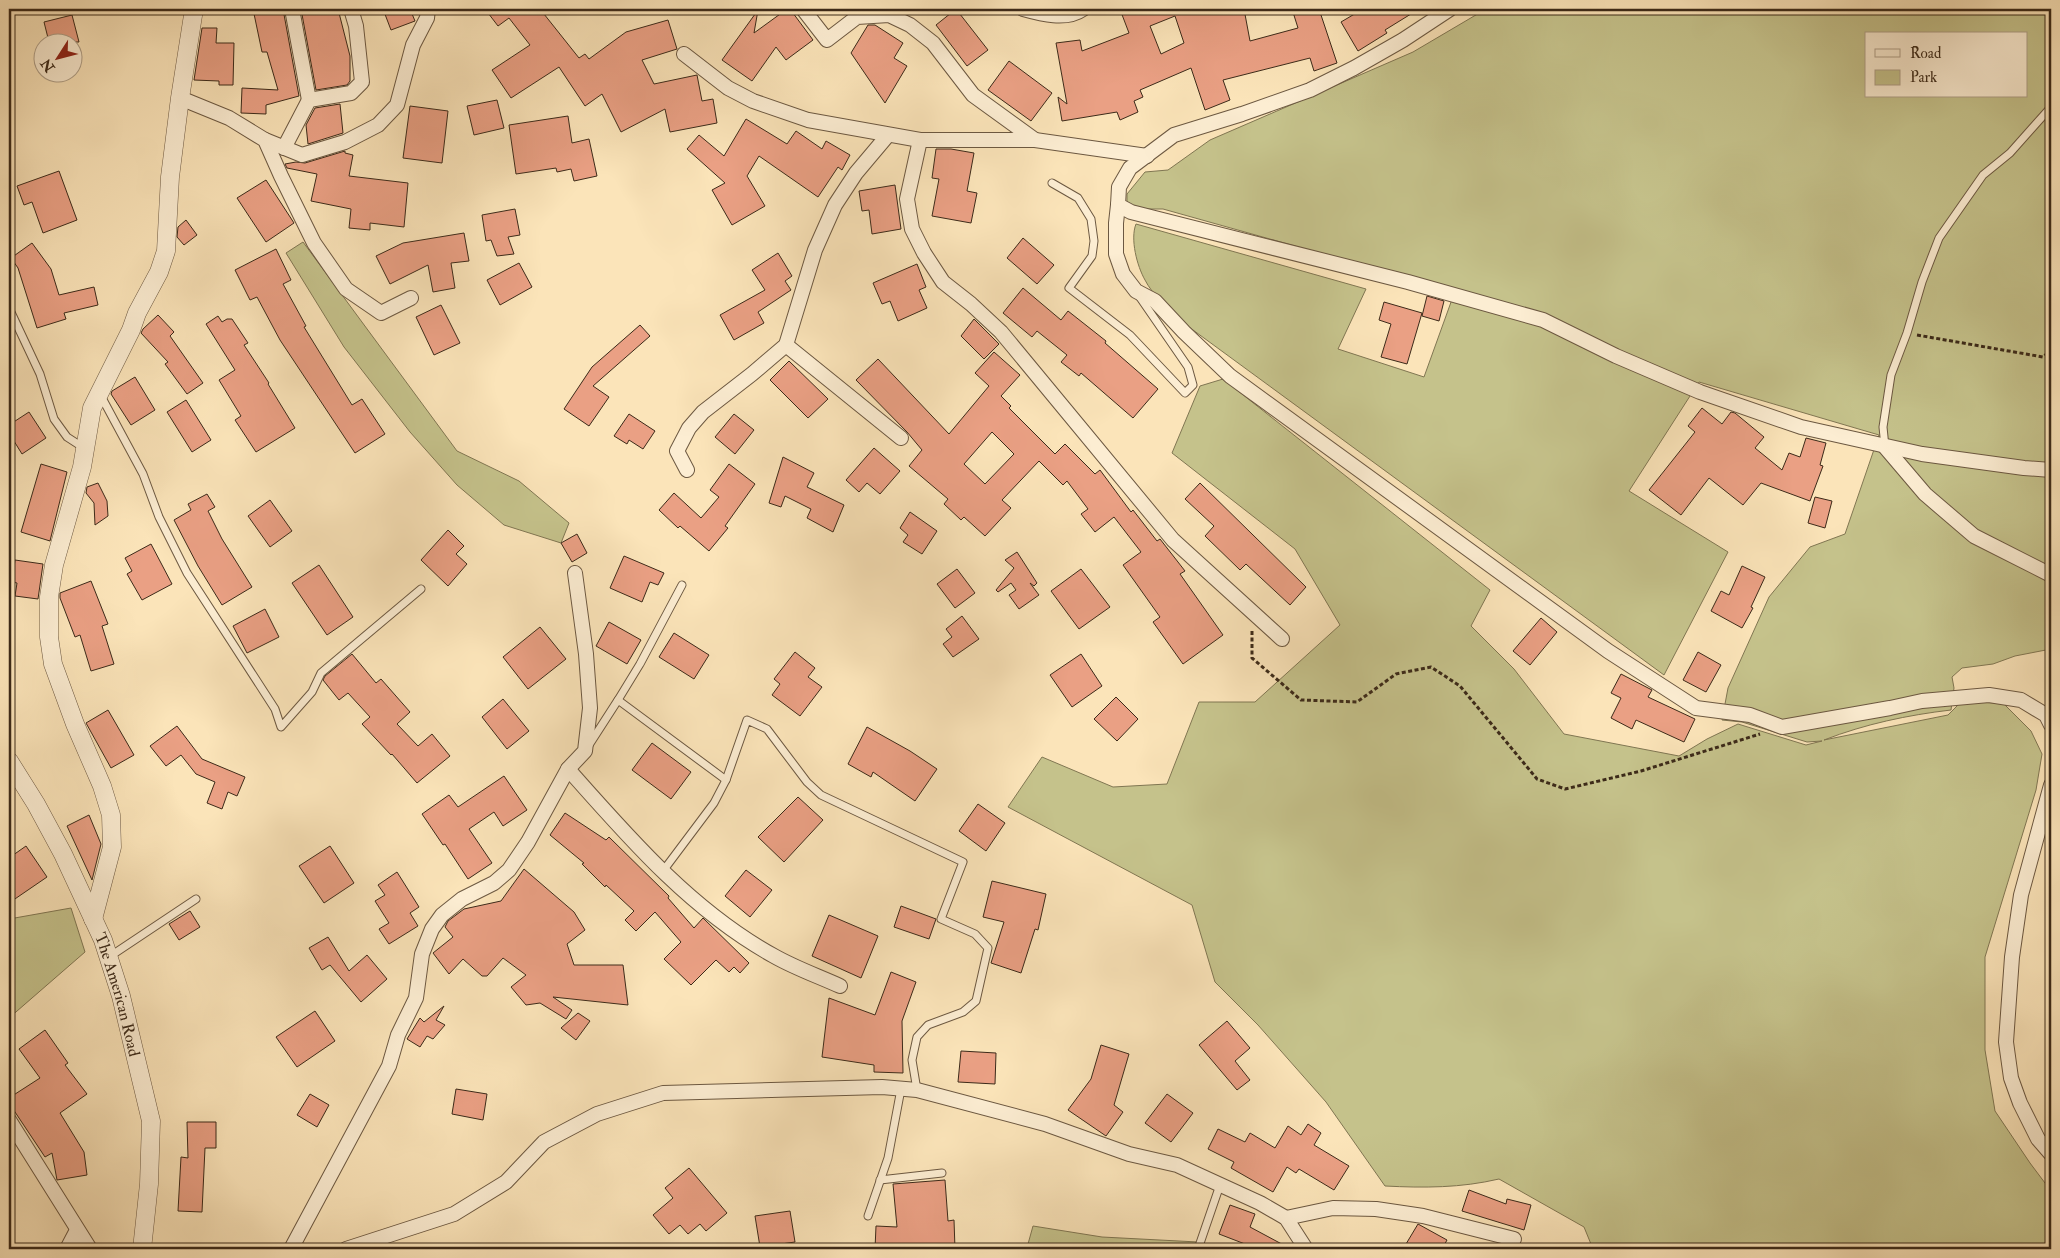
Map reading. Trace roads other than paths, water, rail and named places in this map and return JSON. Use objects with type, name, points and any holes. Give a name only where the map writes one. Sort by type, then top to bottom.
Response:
[{"type":"street","points":[[93,919],[112,847],[111,815],[102,786],[75,724],[54,664],[49,637],[49,597],[54,565],[82,467],[92,408],[131,330],[137,313],[159,272],[166,251],[170,177],[194,9]]},
{"type":"street","points":[[284,148],[309,100],[292,9]]},
{"type":"street","points":[[309,100],[351,94],[362,82],[356,26],[351,9]]},
{"type":"street","points":[[180,98],[229,118],[266,140],[302,155],[345,142],[378,125],[397,105],[414,45],[428,18],[428,9]]},
{"type":"street","points":[[803,9],[827,40],[857,17],[903,14],[910,25],[933,43],[973,95],[1035,140]]},
{"type":"street","points":[[1022,9],[1046,15],[1077,13],[1083,9]]},
{"type":"street","points":[[1450,9],[1354,68],[1310,90],[1174,135],[1130,168],[1119,187],[1116,254],[1123,274],[1136,291],[1156,301],[1184,332],[1230,376],[1608,651],[1696,708],[1750,715],[1782,727],[1922,701],[1990,695],[2021,700],[2046,716],[2051,725]]},
{"type":"street","points":[[684,54],[728,88],[753,101],[808,120],[920,140],[1035,140],[1146,156]]},
{"type":"street","points":[[687,470],[677,450],[689,428],[703,412],[786,345],[815,250],[835,205],[856,173],[888,135]]},
{"type":"street","points":[[266,140],[280,176],[314,243],[346,289],[381,313],[411,298]]},
{"type":"street","points":[[920,140],[907,199],[912,229],[924,253],[943,282],[971,304],[1001,332],[1173,540],[1282,639]]},
{"type":"street","points":[[1118,205],[1138,214],[1408,282],[1543,320],[1616,356],[1700,392],[1801,427],[1885,447],[2006,466],[2051,470]]},
{"type":"street","points":[[786,345],[901,438]]},
{"type":"street","points":[[1885,447],[1925,494],[1974,536],[2051,575]]},
{"type":"street","points":[[291,1249],[389,1066],[398,1035],[416,998],[422,954],[432,930],[442,915],[462,898],[494,883],[509,870],[528,842],[568,769],[585,751],[590,708],[586,654],[575,573]]},
{"type":"street","name":"The American Road","points":[[9,761],[36,804],[58,845],[93,919],[121,996],[151,1121],[149,1184],[142,1249]]},
{"type":"street","points":[[568,769],[663,871],[703,907],[740,935],[774,957],[840,986]]},
{"type":"street","points":[[2051,785],[2021,895],[2012,957],[2006,1042],[2011,1078],[2020,1103],[2038,1139],[2051,1154]]},
{"type":"street","points":[[346,1249],[454,1214],[506,1182],[544,1142],[597,1114],[663,1093],[882,1087],[917,1090],[1045,1124],[1129,1154],[1177,1166],[1260,1203],[1286,1218],[1306,1249]]},
{"type":"street","points":[[9,1120],[90,1249]]},
{"type":"street","points":[[1286,1218],[1333,1208],[1376,1209],[1423,1216],[1514,1239]]},
{"type":"street","points":[[67,1249],[78,1230]]},
{"type":"lane","points":[[1885,447],[1883,427],[1891,375],[1939,238],[1983,175],[2010,153],[2051,107]]},
{"type":"lane","points":[[1052,183],[1078,198],[1091,219],[1094,240],[1092,256],[1069,288],[1130,336],[1185,393],[1193,385],[1188,367],[1136,291]]},
{"type":"lane","points":[[9,308],[40,374],[54,419],[67,437],[84,448]]},
{"type":"lane","points":[[99,393],[143,474],[159,517],[188,574],[275,709],[281,727],[312,692],[321,673],[421,589]]},
{"type":"lane","points":[[585,751],[640,664],[682,585]]},
{"type":"lane","points":[[618,700],[726,780]]},
{"type":"lane","points":[[663,871],[714,803],[726,780],[747,720],[767,729],[807,782],[821,795],[962,862],[941,920],[974,934],[988,948],[976,1001],[963,1012],[928,1025],[917,1037],[912,1060],[917,1090]]},
{"type":"lane","points":[[108,958],[196,899]]},
{"type":"lane","points":[[868,1216],[888,1158],[901,1089]]},
{"type":"lane","points":[[880,1180],[942,1173]]},
{"type":"lane","points":[[1198,1249],[1220,1185]]}]
